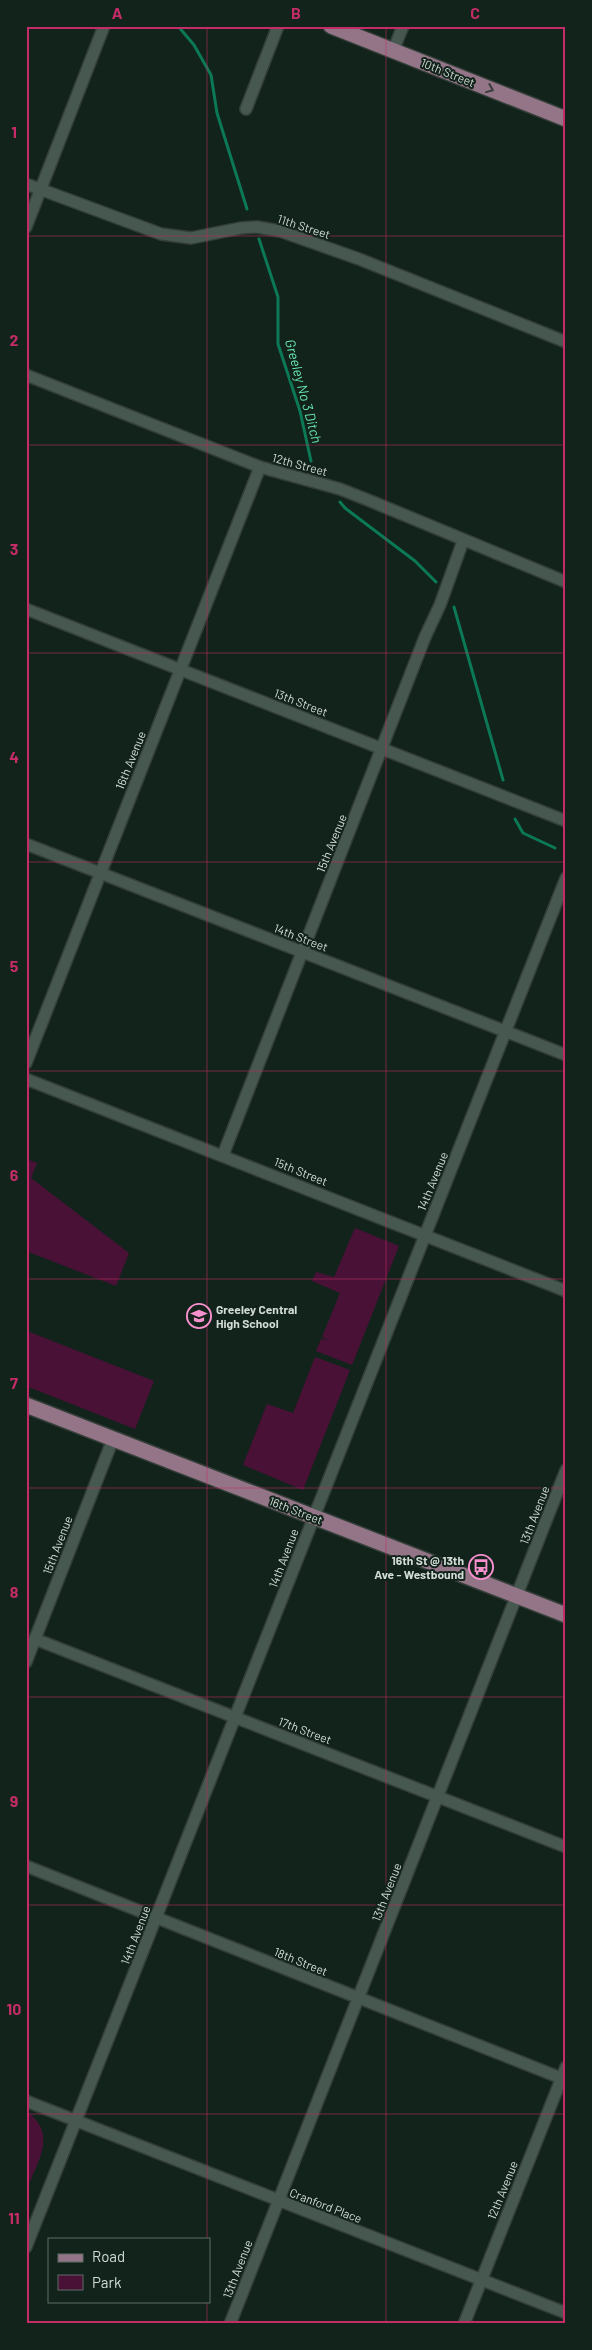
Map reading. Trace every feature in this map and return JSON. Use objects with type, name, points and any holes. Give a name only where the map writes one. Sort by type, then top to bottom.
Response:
[{"type":"main road","name":"10th Street","points":[[331,26],[566,119]]},
{"type":"main road","name":"16th Street","points":[[26,1405],[566,1615]]},
{"type":"street","points":[[26,227],[104,26]]},
{"type":"street","points":[[246,109],[278,26]]},
{"type":"street","points":[[393,51],[403,26]]},
{"type":"street","name":"11th Street","points":[[26,184],[160,234],[192,238],[241,228],[257,227],[280,231],[359,259],[566,342]]},
{"type":"street","name":"12th Street","points":[[26,375],[260,468],[340,489],[566,582]]},
{"type":"street","name":"16th Avenue","points":[[26,1063],[260,468]]},
{"type":"street","name":"15th Avenue","points":[[223,1155],[463,541]]},
{"type":"street","points":[[26,622],[28,610]]},
{"type":"street","name":"13th Street","points":[[28,610],[566,821]]},
{"type":"street","name":"14th Street","points":[[26,844],[566,1056]]},
{"type":"street","name":"14th Avenue","points":[[26,2247],[29,2232],[77,2120],[566,878]]},
{"type":"street","name":"15th Street","points":[[26,1079],[566,1291]]},
{"type":"street","name":"15th Avenue","points":[[26,1662],[114,1439]]},
{"type":"street","name":"13th Avenue","points":[[230,2324],[566,1470]]},
{"type":"street","name":"17th Street","points":[[35,1639],[566,1847]]},
{"type":"street","name":"18th Street","points":[[26,1866],[564,2079]]},
{"type":"street","name":"12th Avenue","points":[[464,2324],[564,2079],[566,2067]]},
{"type":"street","name":"Cranford Place","points":[[26,2101],[566,2313]]},
{"type":"green space","points":[[26,1159],[37,1163],[31,1178],[129,1253],[116,1286],[26,1251]]},
{"type":"green space","points":[[355,1228],[399,1246],[352,1365],[316,1351],[321,1339],[328,1340],[322,1337],[340,1293],[312,1281],[316,1272],[334,1277]]},
{"type":"green space","points":[[27,1331],[154,1381],[135,1429],[26,1386]]},
{"type":"green space","points":[[315,1357],[350,1370],[303,1490],[243,1465],[267,1404],[293,1413]]},
{"type":"green space","points":[[26,2111],[36,2120],[41,2129],[43,2149],[26,2191]]},
{"type":"waterway","name":"Greeley No 3 Ditch","points":[[178,26],[194,45],[211,75],[217,113],[247,209]]},
{"type":"waterway","name":"Greeley No 3 Ditch","points":[[259,239],[278,297],[278,344],[300,411],[311,461]]},
{"type":"waterway","name":"Greeley No 3 Ditch","points":[[340,502],[345,508],[415,561],[436,582]]},
{"type":"waterway","name":"Greeley No 3 Ditch","points":[[454,607],[503,780]]},
{"type":"waterway","name":"Greeley No 3 Ditch","points":[[515,819],[523,833],[555,848]]},
{"type":"place","name":"Greeley Central High School","points":[[199,1316]]},
{"type":"place","name":"16th St @ 13th Ave - Westbound","points":[[481,1567]]}]
